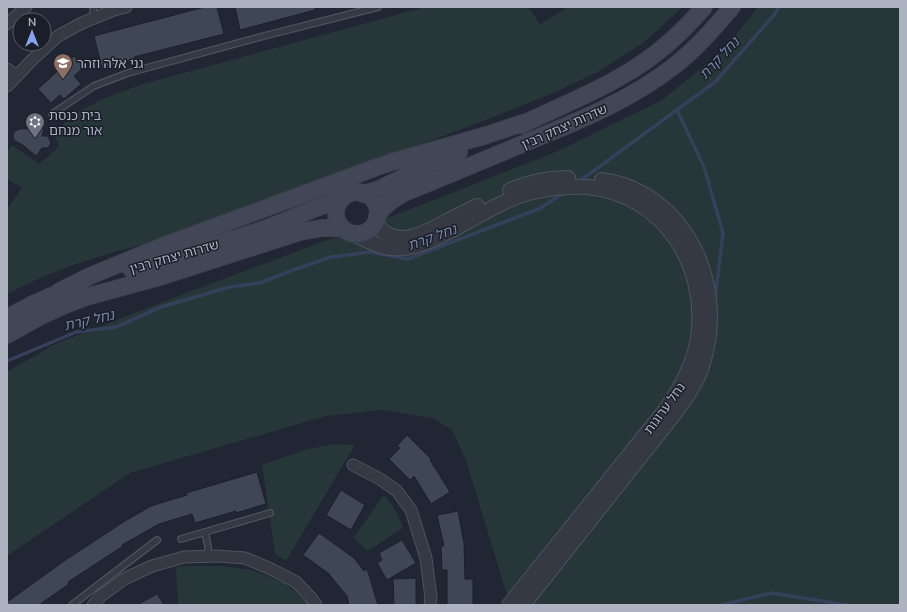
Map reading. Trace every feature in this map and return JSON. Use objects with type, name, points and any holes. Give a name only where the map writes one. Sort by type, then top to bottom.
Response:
[{"type":"main road","name":"שדרות יצחק רבין","points":[[363,194],[379,189],[437,161],[592,92],[617,79],[639,66],[662,49],[683,30],[704,7]]},
{"type":"main road","name":"שדרות יצחק רבין","points":[[377,217],[386,205],[402,194],[572,124],[627,97],[675,65],[732,7]]},
{"type":"main road","points":[[58,292],[90,276],[157,249],[377,167],[487,135],[529,121]]},
{"type":"main road","points":[[349,194],[363,194],[374,202],[377,208],[377,217],[372,228],[360,234],[347,231],[338,222],[336,209],[344,197],[349,194]]},
{"type":"main road","name":"שדרות יצחק רבין","points":[[7,318],[58,292],[79,284],[231,240],[344,197]]},
{"type":"main road","name":"שדרות יצחק רבין","points":[[7,335],[43,315],[86,297],[163,276],[300,232],[322,228],[347,231]]},
{"type":"street","points":[[7,24],[26,7]]},
{"type":"street","points":[[7,86],[58,36],[82,23],[94,12],[126,7]]},
{"type":"street","points":[[7,69],[17,76]]},
{"type":"street","name":"נחל ערוגות","points":[[377,217],[378,226],[381,230],[398,238],[406,238],[426,232],[499,195],[530,182],[545,179],[592,178],[611,182],[648,196],[670,214],[679,224],[697,252],[706,281],[709,298],[710,328],[703,364],[691,389],[671,418],[523,605]]},
{"type":"street","name":"נחל ערוגות","points":[[347,231],[388,248],[415,247],[432,240],[504,203],[528,193],[564,187],[602,189],[628,198],[660,219],[676,239],[690,265],[697,287],[699,300],[699,326],[695,352],[681,386],[666,408],[509,605]]},
{"type":"street","points":[[353,465],[380,479],[397,491],[411,510],[426,558],[431,598],[430,605]]},
{"type":"street","points":[[93,605],[101,596],[124,578],[152,566],[184,557],[208,556],[246,558],[271,569],[296,582],[316,605]]},
{"type":"lane","points":[[52,114],[94,86],[128,74],[250,40],[378,7]]},
{"type":"lane","points":[[181,539],[270,513]]},
{"type":"lane","points":[[205,532],[208,546],[208,556]]},
{"type":"lane","points":[[72,605],[157,540]]},
{"type":"shaded area","points":[[425,7],[528,7],[540,24],[568,7],[682,7],[643,43],[596,73],[553,93],[242,213],[178,236],[121,250],[73,265],[31,282],[7,294],[7,209],[22,188],[7,179],[7,152],[12,145],[39,164],[59,147],[54,132],[81,110],[105,98],[143,84]]},
{"type":"shaded area","points":[[758,7],[900,7],[900,605],[518,605],[506,592],[466,460],[452,430],[432,418],[382,410],[326,416],[130,473],[7,556],[7,372],[55,344],[421,205],[558,151],[662,100],[724,50]]},
{"type":"shaded area","points":[[334,444],[355,445],[286,561],[275,554],[262,465],[304,450]]},
{"type":"shaded area","points":[[384,495],[395,510],[403,528],[368,551],[353,538]]},
{"type":"shaded area","points":[[222,566],[253,570],[286,584],[309,605],[178,605],[176,567]]},
{"type":"building","points":[[205,7],[217,7],[224,34],[134,57],[135,59],[102,68],[94,36]]},
{"type":"building","points":[[235,7],[315,7],[315,10],[240,30]]},
{"type":"building","name":"גני אלה וזהר","points":[[74,56],[84,67],[74,76],[81,84],[64,99],[60,95],[51,103],[38,89]]},
{"type":"building","points":[[44,128],[42,136],[48,136],[51,143],[48,148],[42,148],[36,156],[14,140],[14,132],[19,129]]},
{"type":"building","points":[[407,435],[431,459],[430,460],[450,492],[431,504],[414,476],[410,480],[389,459],[400,448],[397,446]]},
{"type":"building","points":[[257,472],[266,504],[195,523],[192,514],[159,524],[122,545],[123,546],[68,582],[69,584],[39,605],[7,605],[7,602],[67,559],[151,506],[187,495],[186,493]]},
{"type":"building","points":[[341,490],[365,505],[351,530],[326,515]]},
{"type":"building","points":[[458,511],[464,543],[465,579],[473,579],[473,605],[447,605],[447,570],[442,570],[441,546],[444,546],[437,515]]},
{"type":"building","points":[[319,533],[354,558],[364,571],[367,569],[378,605],[349,605],[347,596],[328,573],[303,555]]},
{"type":"building","points":[[402,540],[416,563],[387,580],[377,563],[382,560],[379,553]]},
{"type":"building","points":[[416,578],[416,605],[394,605],[393,579]]},
{"type":"building","points":[[157,594],[164,605],[137,605]]},
{"type":"waterway","name":"נחל קרת","points":[[577,183],[715,82],[774,15],[779,7]]},
{"type":"waterway","points":[[677,110],[704,167],[723,233],[715,298]]},
{"type":"waterway","name":"נחל קרת","points":[[7,361],[76,332],[116,327],[161,307],[230,287],[260,283],[331,257],[370,252],[408,259],[541,208],[564,192]]},
{"type":"waterway","points":[[721,605],[771,593],[847,605]]},
{"type":"place","name":"גני אלה וזהר","points":[[63,80]]},
{"type":"place","name":"בית כנסת אור מנחם","points":[[35,139]]}]
